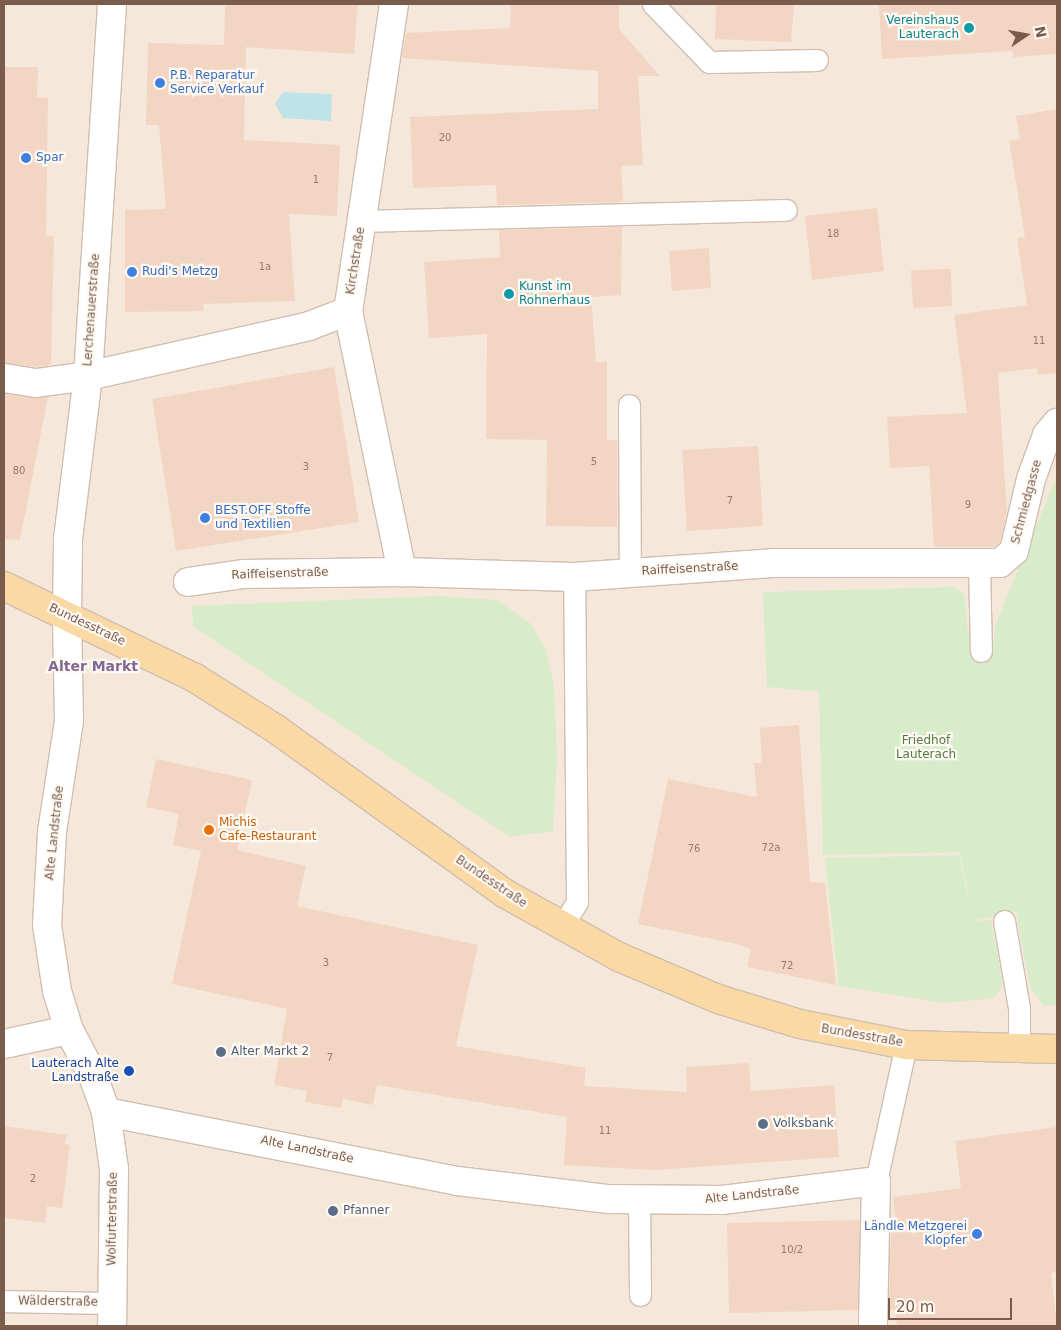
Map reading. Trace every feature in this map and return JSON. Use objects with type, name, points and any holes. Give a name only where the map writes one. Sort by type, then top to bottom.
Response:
[{"type":"main road","name":"Bundesstraße","points":[[4,586],[195,678],[276,729],[504,893],[619,957],[718,998],[800,1024],[906,1044],[1019,1050],[1057,1049]]},
{"type":"street","name":"Lerchenauerstraße","points":[[67,615],[68,539],[88,376],[112,4]]},
{"type":"street","name":"Kirchstraße","points":[[88,376],[309,326],[348,311],[394,4]]},
{"type":"street","points":[[348,311],[402,572]]},
{"type":"street","points":[[4,378],[36,383],[88,376]]},
{"type":"street","name":"Schmiedgasse","points":[[979,565],[1000,563],[1014,551],[1031,479],[1047,435],[1057,423]]},
{"type":"street","name":"Raiffeisenstraße","points":[[188,582],[244,574],[402,572],[574,577],[773,563],[979,565]]},
{"type":"street","name":"Alte Landstraße","points":[[67,615],[70,721],[52,832],[48,925],[57,991],[69,1030],[94,1076],[106,1112],[457,1181],[639,1199],[722,1200],[876,1181]]},
{"type":"street","points":[[4,1044],[69,1030]]},
{"type":"street","name":"Wolfurterstraße","points":[[106,1112],[114,1169],[112,1315]]},
{"type":"street","points":[[873,1326],[876,1181]]},
{"type":"lane","points":[[653,4],[709,62],[817,60]]},
{"type":"lane","points":[[362,221],[786,210]]},
{"type":"lane","points":[[629,405],[630,572]]},
{"type":"lane","points":[[979,565],[981,651]]},
{"type":"lane","points":[[562,926],[577,902],[574,577]]},
{"type":"lane","points":[[1004,921],[1019,1008],[1019,1050]]},
{"type":"lane","points":[[876,1181],[906,1044]]},
{"type":"lane","points":[[639,1199],[640,1295]]},
{"type":"lane","name":"Wälderstraße","points":[[4,1301],[112,1315]]},
{"type":"shaded area","points":[[4,4],[1057,4],[1057,1326],[4,1326]]},
{"type":"green space","name":"Friedhof Lauterach","points":[[1057,476],[1057,1005],[1044,1006],[1030,987],[1016,912],[972,921],[991,920],[1003,983],[995,998],[945,1003],[839,986],[825,858],[959,855],[972,917],[960,852],[823,855],[819,692],[767,687],[763,592],[954,587],[964,594],[970,651],[992,651],[996,623]]},
{"type":"green space","points":[[438,596],[497,600],[530,623],[546,649],[554,685],[557,757],[553,831],[510,837],[194,627],[191,606]]},
{"type":"water","points":[[283,92],[332,94],[331,121],[283,118],[275,104]]},
{"type":"building","points":[[225,4],[358,4],[354,54],[246,47],[244,140],[340,145],[337,216],[289,214],[295,301],[203,304],[204,311],[125,312],[125,210],[166,209],[159,125],[146,125],[148,43],[224,45]]},
{"type":"building","points":[[511,4],[619,4],[619,29],[660,76],[638,76],[643,165],[621,166],[623,202],[497,205],[496,185],[413,188],[410,117],[598,109],[598,71],[402,58],[406,33],[510,28]]},
{"type":"building","points":[[716,4],[794,4],[791,42],[715,39]]},
{"type":"building","name":"Vereinshaus Lauterach","points":[[879,4],[1057,4],[1057,54],[1013,57],[1013,51],[882,59]]},
{"type":"building","name":"Spar","points":[[4,67],[38,67],[37,97],[48,98],[46,236],[54,236],[51,365],[36,367],[4,363]]},
{"type":"building","points":[[1057,109],[1057,373],[1038,375],[1037,368],[998,373],[1007,512],[1000,542],[994,547],[934,547],[929,466],[890,468],[887,417],[967,413],[954,315],[1027,305],[1017,238],[1025,237],[1009,141],[1020,139],[1016,116]]},
{"type":"building","points":[[877,208],[884,271],[812,280],[805,216]]},
{"type":"building","points":[[622,227],[621,295],[591,297],[596,362],[607,362],[607,440],[617,440],[617,527],[546,526],[547,440],[486,439],[487,334],[429,338],[424,262],[500,257],[499,230]]},
{"type":"building","points":[[709,248],[711,288],[672,291],[669,251]]},
{"type":"building","points":[[951,269],[952,306],[913,308],[911,270]]},
{"type":"building","points":[[334,367],[359,522],[176,551],[152,399]]},
{"type":"building","points":[[4,394],[48,397],[20,540],[4,539]]},
{"type":"building","points":[[758,446],[763,526],[687,531],[682,450]]},
{"type":"building","points":[[799,725],[810,882],[825,883],[836,985],[747,967],[751,949],[737,944],[638,924],[668,779],[757,797],[754,763],[762,763],[760,728]]},
{"type":"building","points":[[156,759],[252,780],[237,850],[306,866],[297,906],[478,945],[456,1046],[586,1068],[584,1086],[687,1092],[686,1067],[749,1063],[751,1091],[834,1085],[839,1157],[654,1170],[564,1165],[567,1117],[377,1085],[373,1105],[343,1099],[341,1108],[305,1102],[307,1091],[274,1085],[287,1009],[172,984],[201,851],[173,845],[179,814],[146,807]]},
{"type":"building","points":[[4,1126],[67,1135],[65,1144],[70,1145],[62,1208],[47,1206],[45,1223],[4,1218]]},
{"type":"building","name":"Ländle Metzgerei Klopfer","points":[[1057,1127],[1057,1272],[1051,1273],[1057,1326],[897,1326],[895,1310],[889,1310],[891,1220],[896,1220],[893,1197],[961,1188],[955,1141]]},
{"type":"building","points":[[860,1220],[858,1310],[729,1313],[727,1223]]},
{"type":"place","name":"Vereinshaus Lauterach","points":[[969,28]]},
{"type":"place","name":"P.B. Reparatur Service Verkauf","points":[[160,83]]},
{"type":"place","name":"Spar","points":[[26,158]]},
{"type":"place","name":"Rudi's Metzg","points":[[132,272]]},
{"type":"place","name":"Kunst im Rohnerhaus","points":[[509,294]]},
{"type":"place","name":"BEST.OFF Stoffe und Textilien","points":[[205,518]]},
{"type":"place","name":"Michis Cafe-Restaurant","points":[[209,830]]},
{"type":"place","name":"Alter Markt 2","points":[[221,1052]]},
{"type":"place","name":"Lauterach Alte Landstraße","points":[[129,1071]]},
{"type":"place","name":"Volksbank","points":[[763,1124]]},
{"type":"place","name":"Pfanner","points":[[333,1211]]},
{"type":"place","name":"Ländle Metzgerei Klopfer","points":[[977,1234]]},
{"type":"district","name":"Alter Markt","points":[[93,666]]}]
